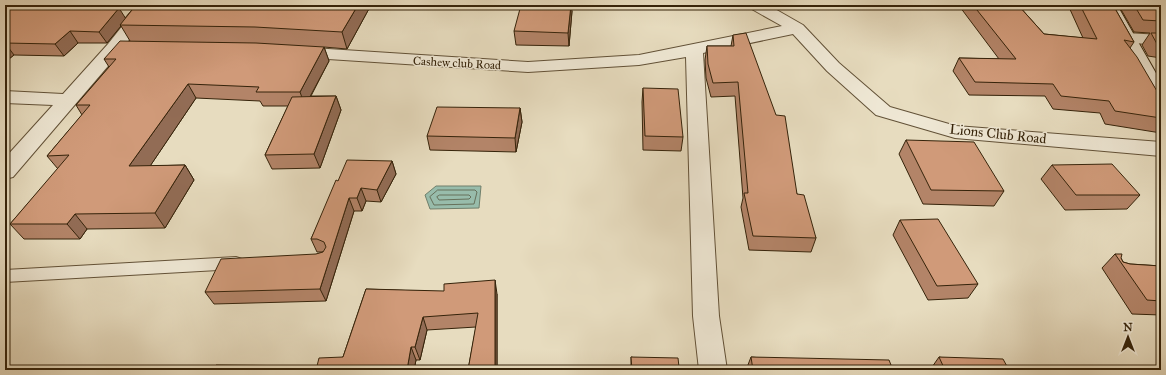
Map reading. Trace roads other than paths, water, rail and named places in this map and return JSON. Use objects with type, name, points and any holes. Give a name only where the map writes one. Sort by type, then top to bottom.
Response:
[{"type":"street","points":[[5,172],[114,48],[147,5]]},
{"type":"street","name":"Lions Club Road","points":[[756,5],[797,28],[834,66],[883,111],[955,132],[1161,149]]},
{"type":"street","points":[[1108,5],[1161,99]]},
{"type":"street","name":"Cashew club Road","points":[[278,51],[528,67],[639,60],[797,28]]},
{"type":"street","points":[[1126,38],[1161,40]]},
{"type":"street","points":[[114,48],[137,48]]},
{"type":"street","points":[[694,50],[706,316],[713,370]]},
{"type":"street","points":[[5,97],[68,100]]},
{"type":"lane","points":[[5,276],[250,263]]},
{"type":"water","points":[[436,186],[481,186],[479,208],[430,209],[425,195]]}]
